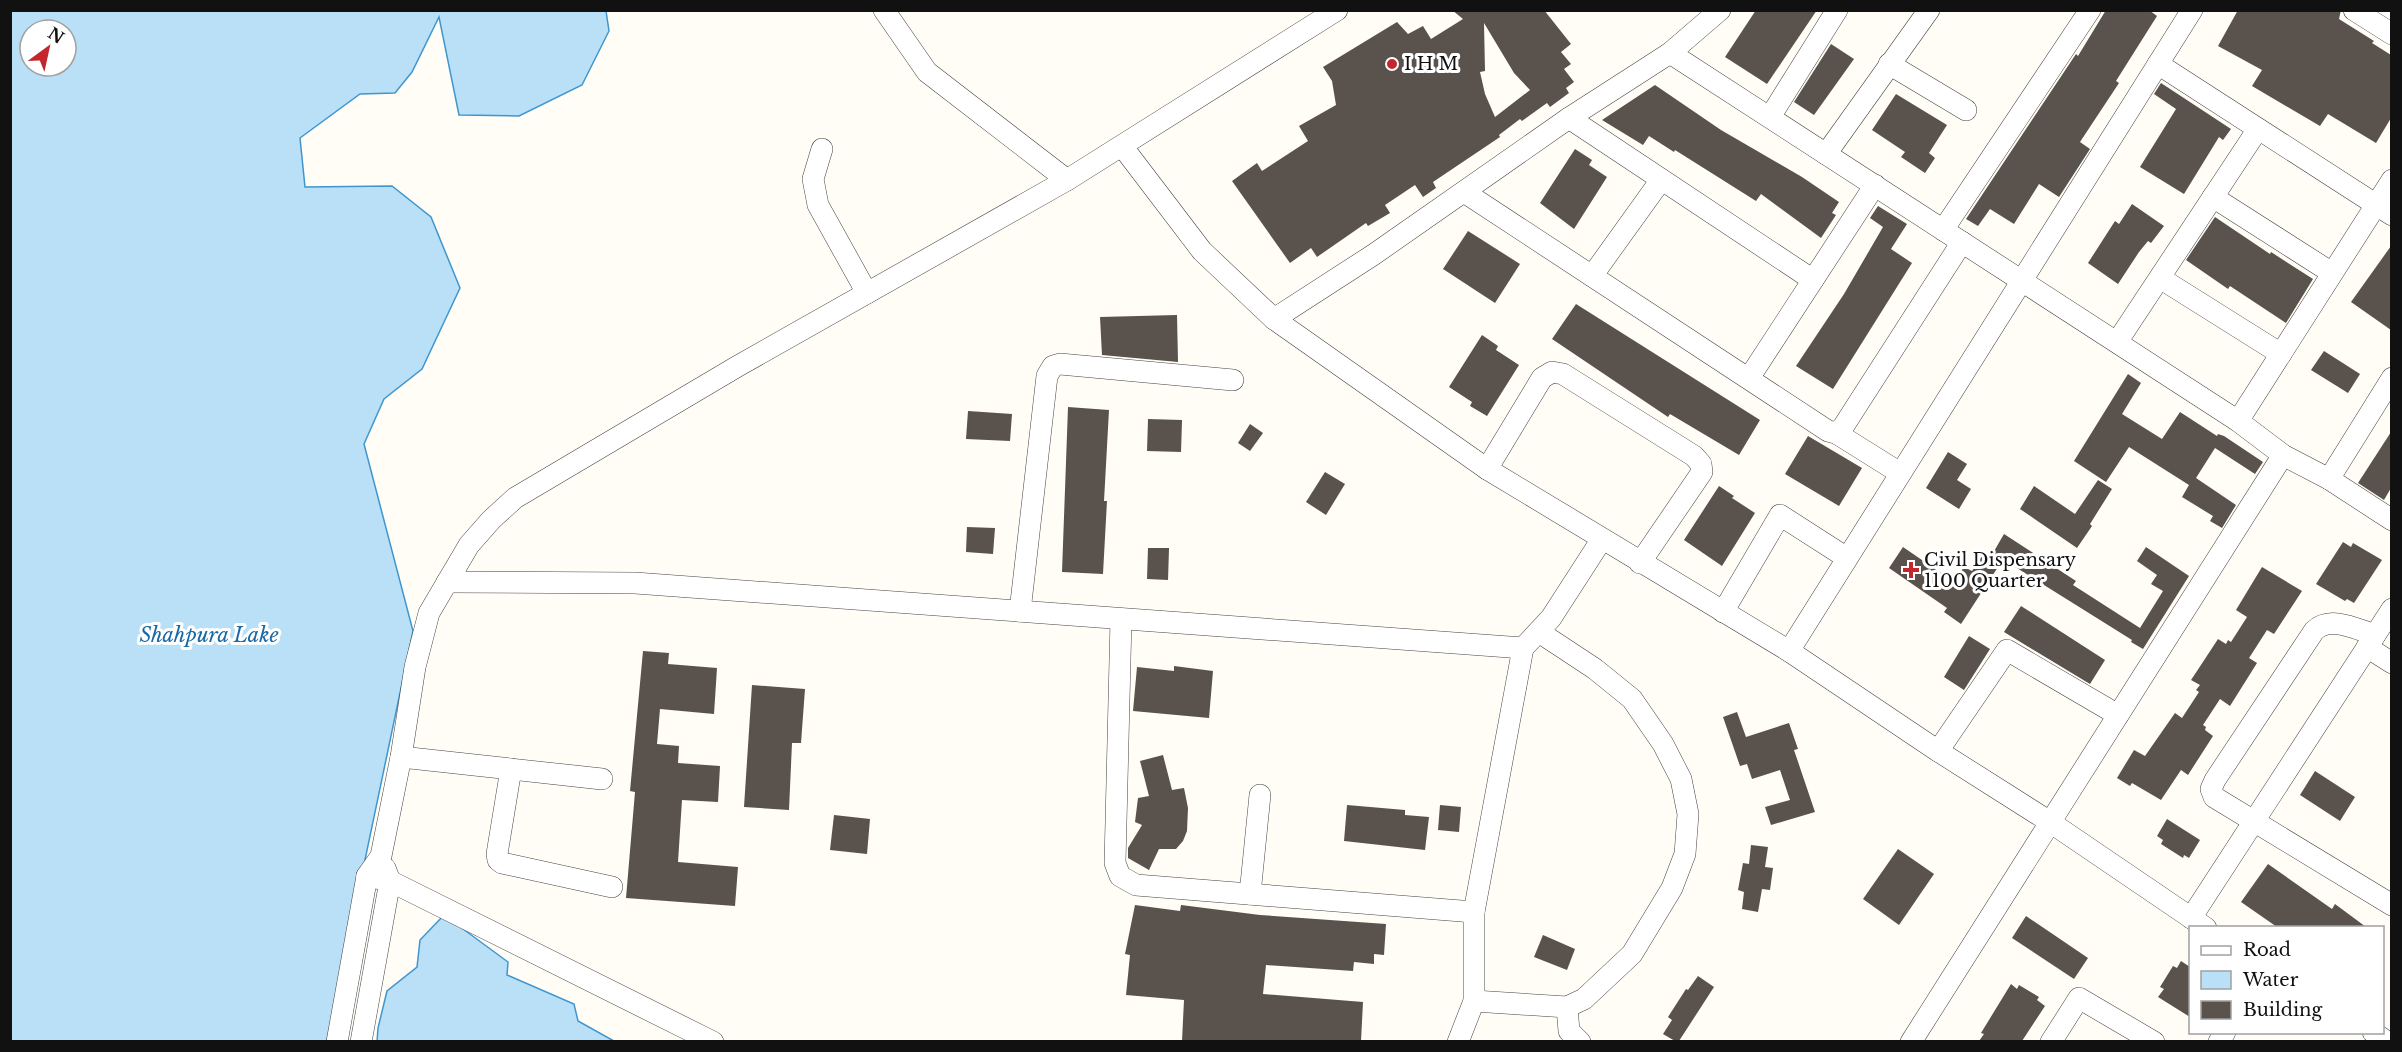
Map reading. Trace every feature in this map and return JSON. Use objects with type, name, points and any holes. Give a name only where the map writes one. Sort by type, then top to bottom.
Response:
[{"type":"street","points":[[884,10],[927,72],[1067,180]]},
{"type":"street","points":[[337,1041],[367,876],[381,856],[401,757],[415,667],[429,613],[469,545],[491,520],[515,498],[738,366],[1067,180],[1337,10]]},
{"type":"street","points":[[1274,319],[1373,255],[1569,118],[1670,54],[1720,10]]},
{"type":"street","points":[[1770,117],[1837,10]]},
{"type":"street","points":[[1826,154],[1929,10]]},
{"type":"street","points":[[1943,230],[2090,10]]},
{"type":"street","points":[[1789,651],[2192,10]]},
{"type":"street","points":[[2354,10],[2391,34]]},
{"type":"street","points":[[1670,54],[2238,421],[2283,455],[2329,478],[2391,520]]},
{"type":"street","points":[[1889,64],[1966,110]]},
{"type":"street","points":[[2158,64],[2384,210]]},
{"type":"street","points":[[1569,118],[1813,280]]},
{"type":"street","points":[[2117,342],[2258,129]]},
{"type":"street","points":[[1122,146],[1202,251],[1274,319],[1487,469],[1789,651],[2199,923],[2254,821],[2391,609]]},
{"type":"street","points":[[822,149],[813,179],[818,205],[867,293]]},
{"type":"street","points":[[1592,276],[1661,180]]},
{"type":"street","points":[[2238,421],[2332,273],[2384,210],[2391,180]]},
{"type":"street","points":[[1749,378],[1875,185]]},
{"type":"street","points":[[1464,192],[1828,431],[1836,433],[1900,473]]},
{"type":"street","points":[[2213,197],[2332,273]]},
{"type":"street","points":[[1836,433],[1843,427],[1962,242]]},
{"type":"street","points":[[2160,278],[2281,354]]},
{"type":"street","points":[[1020,611],[1047,376],[1053,366],[1060,364],[1233,380]]},
{"type":"street","points":[[1487,469],[1542,378],[1552,372],[1563,374],[1694,456],[1701,464],[1702,471],[1640,563]]},
{"type":"street","points":[[2329,478],[2390,382]]},
{"type":"street","points":[[1911,1041],[2283,455]]},
{"type":"street","points":[[1723,612],[1780,515],[1847,558]]},
{"type":"street","points":[[1458,1041],[1474,1001],[1474,912],[1523,648],[1551,618],[1602,539]]},
{"type":"street","points":[[447,582],[634,583],[1523,648]]},
{"type":"street","points":[[1121,619],[1115,863],[1119,876],[1136,885],[1474,912]]},
{"type":"street","points":[[2391,663],[2371,641],[2331,622],[2320,624],[2307,640],[2211,789],[2214,797],[2391,905]]},
{"type":"street","points":[[1474,1001],[1567,1007],[1584,999],[1632,954],[1672,888],[1685,854],[1688,814],[1681,779],[1663,744],[1632,699],[1595,669],[1539,632]]},
{"type":"street","points":[[1938,751],[2007,651],[2118,715]]},
{"type":"street","points":[[401,757],[602,779]]},
{"type":"street","points":[[511,769],[497,854],[498,860],[502,863],[612,887]]},
{"type":"street","points":[[1250,894],[1260,795]]},
{"type":"street","points":[[361,1041],[390,880],[381,856]]},
{"type":"street","points":[[367,876],[390,880],[712,1041]]},
{"type":"street","points":[[2051,1041],[2079,998],[2154,1041]]},
{"type":"street","points":[[1567,1007],[1569,1031],[1580,1041]]},
{"type":"water","name":"Shahpura Lake","points":[[10,11],[606,11],[609,31],[582,85],[519,116],[459,115],[439,17],[412,72],[395,93],[360,94],[300,138],[305,187],[392,186],[431,217],[460,288],[422,369],[384,399],[364,444],[413,631],[327,1041],[11,1041]]},
{"type":"water","points":[[444,915],[508,962],[507,975],[574,1004],[578,1021],[614,1041],[377,1042],[387,991],[417,967],[420,940]]},
{"type":"building","points":[[1452,10],[1544,10],[1571,44],[1561,52],[1571,64],[1564,69],[1574,82],[1566,88],[1569,93],[1550,107],[1547,103],[1522,121],[1520,119],[1499,135],[1500,137],[1433,182],[1436,188],[1423,197],[1415,185],[1385,205],[1390,213],[1368,226],[1366,223],[1317,257],[1311,248],[1290,263],[1232,181],[1257,163],[1262,171],[1308,141],[1299,126],[1336,105],[1332,81],[1323,67],[1397,22],[1408,34],[1423,26],[1431,39],[1463,19]],"holes":[[[1484,23],[1514,73],[1530,90],[1495,117],[1485,94],[1480,72],[1485,71]]]},
{"type":"building","points":[[1756,10],[1817,10],[1767,84],[1725,57]]},
{"type":"building","points":[[2106,10],[2149,10],[2157,16],[2116,81],[2119,83],[2080,142],[2090,149],[2059,197],[2039,184],[2014,224],[1990,209],[1978,226],[1966,219],[2076,54],[2078,56]]},
{"type":"building","points":[[2238,10],[2341,10],[2339,19],[2374,41],[2372,43],[2391,55],[2391,118],[2376,143],[2328,114],[2320,126],[2252,86],[2262,70],[2218,46]]},
{"type":"building","points":[[1831,44],[1854,59],[1814,115],[1794,102]]},
{"type":"building","points":[[2161,83],[2231,129],[2223,140],[2219,137],[2184,194],[2140,167],[2176,109],[2154,94]]},
{"type":"building","points":[[1655,85],[1721,130],[1802,177],[1839,202],[1832,213],[1836,215],[1821,238],[1761,194],[1756,201],[1649,136],[1643,145],[1602,120]]},
{"type":"building","points":[[1896,94],[1947,125],[1929,153],[1935,158],[1925,173],[1901,157],[1905,152],[1872,130]]},
{"type":"building","points":[[1575,149],[1592,160],[1589,165],[1607,177],[1574,229],[1540,203]]},
{"type":"building","points":[[2132,204],[2164,226],[2151,243],[2148,241],[2139,252],[2118,284],[2088,263],[2115,221],[2119,224]]},
{"type":"building","points":[[1878,206],[1907,224],[1891,249],[1912,263],[1833,389],[1796,366],[1844,294],[1883,227],[1870,218]]},
{"type":"building","points":[[2215,217],[2270,254],[2271,252],[2313,279],[2286,323],[2230,286],[2228,289],[2186,260]]},
{"type":"building","points":[[1468,231],[1520,264],[1495,303],[1443,269]]},
{"type":"building","points":[[2391,246],[2391,330],[2351,302]]},
{"type":"building","points":[[1576,304],[1760,420],[1739,455],[1670,414],[1668,417],[1552,339]]},
{"type":"building","points":[[1177,315],[1178,362],[1102,355],[1100,317]]},
{"type":"building","points":[[1482,335],[1498,346],[1496,350],[1519,365],[1487,416],[1470,406],[1472,402],[1449,387]]},
{"type":"building","points":[[2324,351],[2360,374],[2348,393],[2311,370]]},
{"type":"building","points":[[2128,374],[2141,383],[2122,414],[2162,439],[2180,412],[2217,436],[2218,434],[2224,436],[2263,462],[2255,474],[2215,448],[2196,478],[2236,505],[2222,528],[2210,521],[2213,516],[2182,497],[2189,485],[2129,447],[2106,482],[2074,461]]},
{"type":"building","points":[[1068,407],[1109,410],[1103,574],[1062,572]]},
{"type":"building","points":[[968,411],[1012,414],[1010,441],[966,439]]},
{"type":"building","points":[[1148,419],[1182,420],[1181,452],[1147,451]]},
{"type":"building","points":[[1250,424],[1263,433],[1250,451],[1238,443]]},
{"type":"building","points":[[2391,432],[2391,488],[2384,500],[2358,483]]},
{"type":"building","points":[[1808,436],[1862,468],[1839,506],[1785,474]]},
{"type":"building","points":[[1948,452],[1967,464],[1957,480],[1971,489],[1959,509],[1926,488]]},
{"type":"building","points":[[1325,472],[1345,484],[1326,515],[1306,502]]},
{"type":"building","points":[[2098,480],[2112,489],[2077,548],[2020,509],[2034,486],[2075,514]]},
{"type":"building","points":[[1719,486],[1734,496],[1732,498],[1755,513],[1722,566],[1684,540]]},
{"type":"building","points":[[967,527],[995,528],[993,554],[966,552]]},
{"type":"building","points":[[2004,534],[2076,581],[2073,585],[2140,628],[2163,591],[2151,584],[2157,575],[2137,561],[2146,547],[2189,576],[2143,649],[1993,553]]},
{"type":"building","points":[[2343,542],[2351,547],[2353,543],[2382,560],[2354,603],[2347,599],[2345,601],[2316,584]]},
{"type":"building","points":[[1903,547],[1954,582],[1964,567],[1972,571],[1984,553],[2000,564],[1961,624],[1944,612],[1947,608],[1889,568]]},
{"type":"building","points":[[1148,548],[1169,548],[1168,580],[1147,579]]},
{"type":"building","points":[[2262,567],[2302,591],[2274,634],[2267,630],[2249,658],[2257,663],[2230,706],[2220,699],[2203,725],[2206,727],[2205,730],[2213,736],[2188,775],[2181,770],[2161,800],[2132,783],[2130,786],[2117,778],[2134,750],[2145,756],[2175,713],[2182,718],[2199,692],[2196,690],[2200,685],[2191,680],[2218,639],[2226,644],[2228,640],[2231,642],[2247,617],[2236,610]]},
{"type":"building","points":[[2021,606],[2105,660],[2090,684],[2004,632]]},
{"type":"building","points":[[1969,636],[1990,649],[1964,690],[1944,677]]},
{"type":"building","points":[[643,651],[669,653],[668,664],[717,668],[714,714],[660,709],[657,744],[679,746],[678,763],[720,766],[718,802],[682,800],[678,862],[738,867],[735,906],[626,898],[635,792],[630,791]]},
{"type":"building","points":[[1174,666],[1213,671],[1209,718],[1133,711],[1137,667],[1174,671]]},
{"type":"building","points":[[752,685],[805,689],[801,743],[792,743],[789,810],[744,807]]},
{"type":"building","points":[[1737,712],[1746,737],[1789,723],[1798,749],[1794,750],[1815,812],[1771,825],[1765,807],[1790,800],[1780,770],[1752,779],[1747,764],[1740,766],[1723,717]]},
{"type":"building","points":[[1163,755],[1172,790],[1184,788],[1188,808],[1187,831],[1183,841],[1176,849],[1159,849],[1149,870],[1128,858],[1128,848],[1142,825],[1135,822],[1138,798],[1149,796],[1140,761]]},
{"type":"building","points":[[2315,771],[2355,797],[2340,821],[2300,795]]},
{"type":"building","points":[[1347,805],[1405,810],[1405,815],[1429,817],[1425,850],[1344,841]]},
{"type":"building","points":[[1440,805],[1461,807],[1459,832],[1438,830]]},
{"type":"building","points":[[834,815],[870,819],[867,854],[830,850]]},
{"type":"building","points":[[2167,819],[2200,840],[2189,858],[2184,855],[2183,858],[2161,844],[2163,840],[2157,836]]},
{"type":"building","points":[[1751,845],[1768,847],[1765,867],[1773,868],[1770,890],[1762,889],[1758,912],[1742,909],[1744,892],[1738,890],[1743,863],[1749,864]]},
{"type":"building","points":[[1898,849],[1934,874],[1899,925],[1863,899]]},
{"type":"building","points":[[2268,864],[2332,909],[2335,904],[2365,926],[2276,926],[2241,902]]},
{"type":"building","points":[[1135,905],[1180,911],[1181,905],[1260,915],[1386,924],[1384,955],[1374,954],[1374,964],[1354,962],[1353,971],[1266,965],[1263,994],[1363,1002],[1361,1041],[1182,1041],[1184,1000],[1126,995],[1130,955],[1125,954]]},
{"type":"building","points":[[2026,916],[2088,958],[2074,979],[2012,938]]},
{"type":"building","points":[[1543,935],[1575,949],[1567,970],[1534,957]]},
{"type":"building","points":[[2181,961],[2189,966],[2189,1016],[2158,997],[2164,989],[2160,987],[2173,966],[2177,968]]},
{"type":"building","points":[[1698,976],[1714,987],[1679,1041],[1675,1041],[1663,1034],[1672,1020],[1668,1017],[1686,989],[1688,990]]},
{"type":"building","points":[[2011,984],[2017,989],[2019,985],[2039,997],[2037,1000],[2045,1006],[2022,1041],[1979,1041],[1984,1034],[1981,1033]]},
{"type":"place","name":"I H M","points":[[1392,64]]},
{"type":"place","name":"Civil Dispensary 1100 Quarter","points":[[1911,570]]}]
